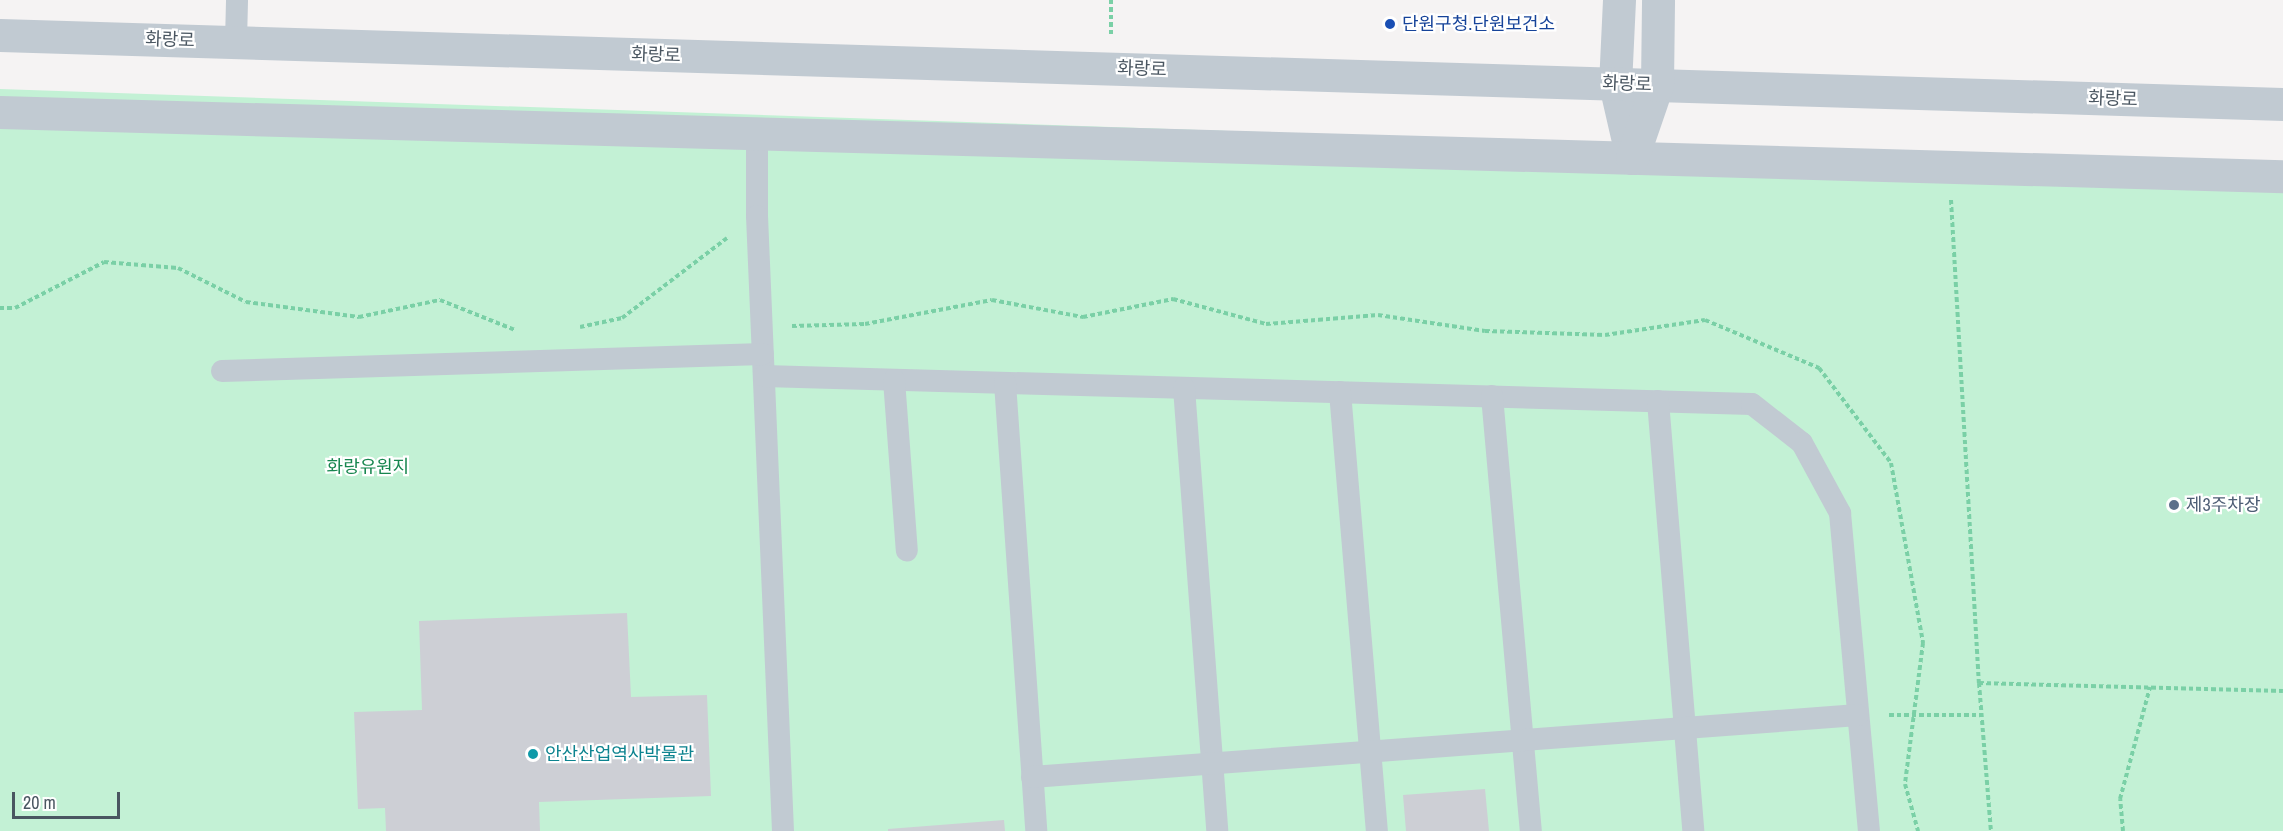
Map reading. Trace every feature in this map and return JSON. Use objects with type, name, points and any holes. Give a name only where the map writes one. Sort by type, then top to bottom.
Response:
[{"type":"street","points":[[1619,0],[1615,84],[1632,158]]},
{"type":"street","points":[[1632,158],[1657,85],[1658,0]]},
{"type":"street","name":"화랑로","points":[[0,35],[2283,104]]},
{"type":"street","points":[[0,112],[2283,176]]},
{"type":"lane","points":[[236,42],[237,0]]},
{"type":"lane","points":[[757,134],[757,216],[783,831]]},
{"type":"lane","points":[[222,371],[764,365],[894,380],[1752,404],[1803,443],[1840,513],[1869,831]]},
{"type":"lane","points":[[894,380],[907,551]]},
{"type":"lane","points":[[1005,383],[1036,831]]},
{"type":"lane","points":[[1184,388],[1217,831]]},
{"type":"lane","points":[[1340,392],[1377,831]]},
{"type":"lane","points":[[1492,396],[1531,831]]},
{"type":"lane","points":[[1658,401],[1693,831]]},
{"type":"lane","points":[[1032,777],[1858,715]]},
{"type":"path","points":[[1949,167],[1978,683],[1991,831]]},
{"type":"path","points":[[578,328],[622,318],[757,216]]},
{"type":"path","points":[[0,308],[15,308],[104,262],[178,268],[246,302],[359,317],[440,300],[524,333]]},
{"type":"path","points":[[1978,683],[2283,691]]},
{"type":"path","points":[[2123,831],[2120,798],[2150,687]]},
{"type":"path","points":[[1858,715],[1981,715]]},
{"type":"green space","name":"화랑유원지","points":[[0,89],[2283,167],[2283,831],[0,831]]},
{"type":"building","name":"안산산업역사박물관","points":[[627,613],[631,697],[707,695],[711,796],[539,802],[540,831],[386,831],[385,808],[358,809],[354,712],[422,710],[419,621]]},
{"type":"building","points":[[1485,789],[1489,831],[1406,831],[1403,795]]},
{"type":"building","points":[[1004,820],[1005,831],[888,831],[888,829]]},
{"type":"place","name":"단원구청.단원보건소","points":[[1390,24]]},
{"type":"place","name":"제3주차장","points":[[2174,505]]},
{"type":"place","name":"안산산업역사박물관","points":[[533,754]]}]
